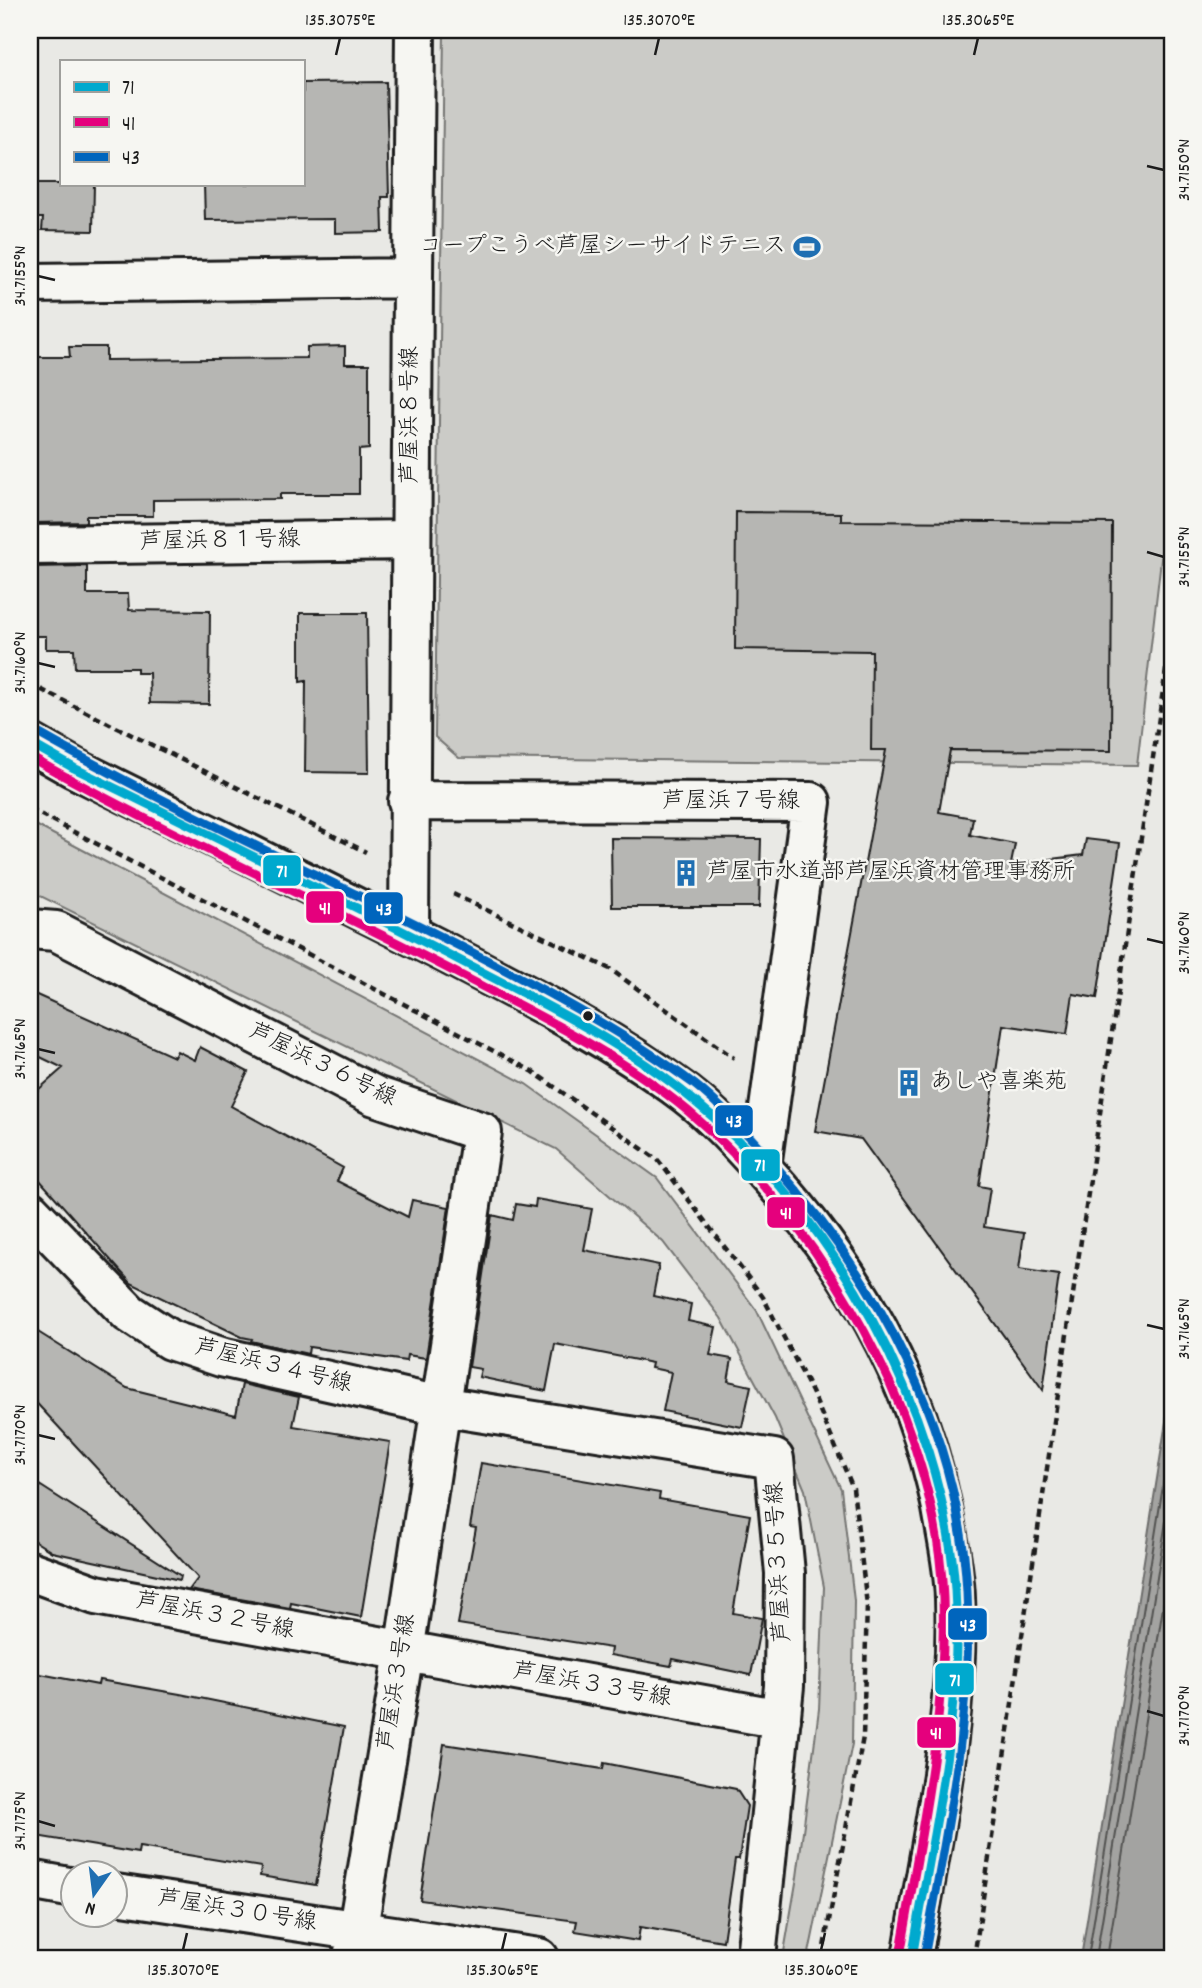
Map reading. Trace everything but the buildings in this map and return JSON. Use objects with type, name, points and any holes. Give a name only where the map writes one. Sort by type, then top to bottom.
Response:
[{"type":"street","name":"芦屋浜８号線","points":[[408,934],[415,30]]},
{"type":"street","points":[[30,283],[412,278]]},
{"type":"street","name":"芦屋浜８１号線","points":[[30,545],[411,540]]},
{"type":"street","points":[[30,743],[74,768],[408,934],[560,1013],[647,1067],[690,1097],[761,1167],[827,1245],[889,1346],[919,1417],[945,1526],[955,1594],[955,1651],[943,1769],[912,1958]]},
{"type":"street","name":"芦屋浜７号線","points":[[408,801],[811,802],[761,1167]]},
{"type":"street","name":"芦屋浜３６号線","points":[[30,929],[56,931],[375,1096],[482,1132],[440,1406]]},
{"type":"street","name":"芦屋浜３４号線","points":[[30,1211],[129,1313],[170,1340],[221,1357],[440,1406]]},
{"type":"street","name":"芦屋浜３号線","points":[[356,1944],[404,1652],[440,1406]]},
{"type":"street","name":"芦屋浜３５号線","points":[[440,1406],[774,1459],[785,1573],[781,1719],[756,1958]]},
{"type":"street","name":"芦屋浜３２号線","points":[[30,1571],[96,1595],[404,1652]]},
{"type":"street","name":"芦屋浜３３号線","points":[[404,1652],[781,1719]]},
{"type":"street","points":[[30,1880],[60,1885]]},
{"type":"street","name":"芦屋浜３０号線","points":[[130,1897],[356,1944],[539,1958]]},
{"type":"path","points":[[974,1958],[1172,630]]},
{"type":"path","points":[[30,809],[532,1071],[658,1160],[763,1297],[812,1392],[853,1488],[867,1605],[863,1737],[822,1958]]},
{"type":"shaded area","name":"コープこうべ芦屋シーサイドテニス","points":[[444,30],[1172,30],[1172,465],[1137,765],[459,758],[435,737]]},
{"type":"shaded area","points":[[30,822],[526,1084],[657,1178],[757,1311],[841,1489],[854,1601],[852,1744],[808,1958],[783,1958],[797,1877],[819,1709],[824,1587],[805,1490],[775,1418],[721,1318],[663,1242],[556,1149],[30,891]]},
{"type":"water","points":[[1172,1384],[1172,1958],[1081,1958]]},
{"type":"transit line","name":"43","points":[[36,732],[198,818],[473,953],[614,1030],[668,1065],[715,1102],[764,1153],[847,1257],[879,1308],[907,1361],[930,1416],[948,1473],[961,1532],[967,1592],[966,1684],[956,1776],[924,1958]]},
{"type":"transit line","name":"71","points":[[30,743],[74,768],[519,991],[638,1059],[692,1099],[743,1146],[791,1198],[834,1257],[872,1319],[903,1384],[928,1452],[946,1520],[955,1589],[956,1635],[950,1728],[937,1821],[912,1958]]},
{"type":"transit line","name":"41","points":[[30,757],[194,843],[500,995],[611,1057],[663,1092],[717,1137],[795,1224],[859,1322],[890,1384],[923,1473],[937,1536],[943,1598],[941,1688],[930,1778],[900,1956]]},
{"type":"place","name":"コープこうべ芦屋シーサイドテニス","points":[[807,247]]},
{"type":"place","name":"芦屋市水道部芦屋浜資材管理事務所","points":[[686,873]]},
{"type":"place","name":"あしや喜楽苑","points":[[909,1083]]}]
